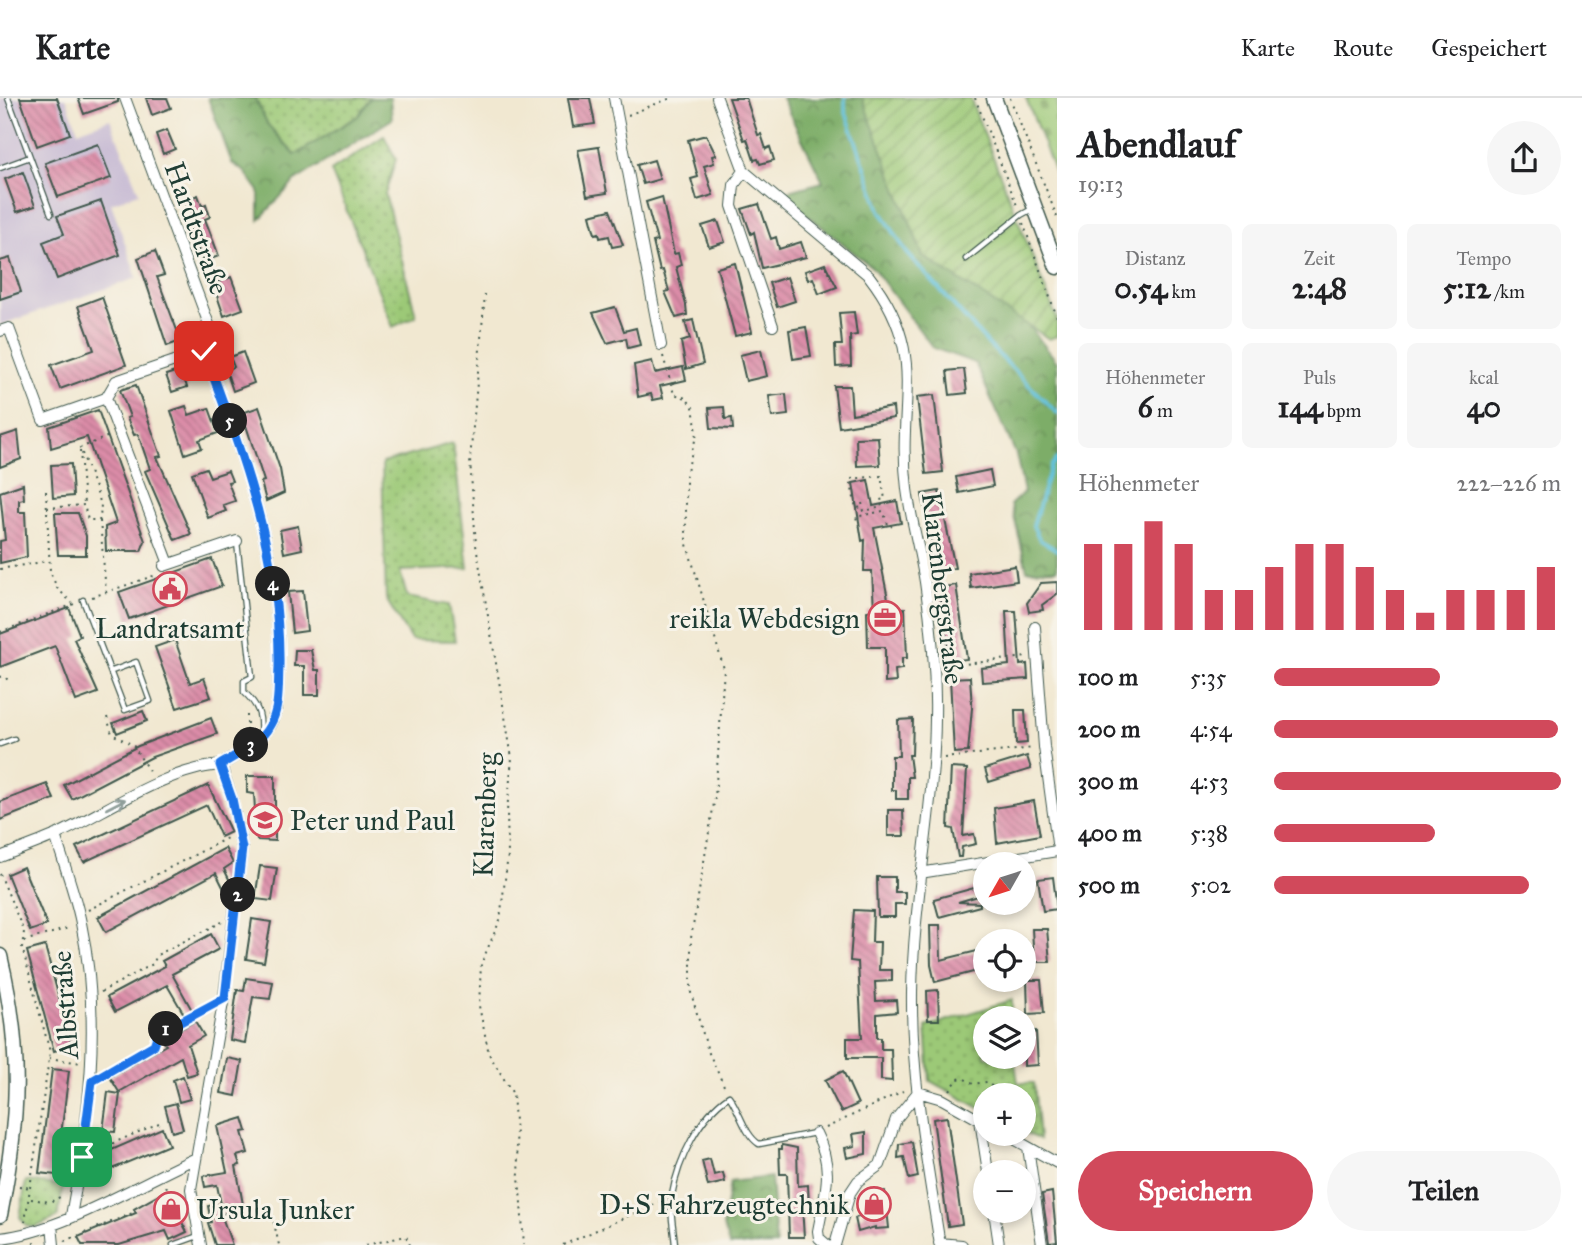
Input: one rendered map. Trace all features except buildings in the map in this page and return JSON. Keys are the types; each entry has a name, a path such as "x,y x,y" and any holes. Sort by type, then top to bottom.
{"street":[{"name":"Hardtstraße","path":"0,858 55,835 157,785 206,766 220,765 260,738 274,719 278,698 279,649 272,570 260,514 204,351 216,346 125,98"},
{"path":"614,98 661,345"},
{"name":"Klarenbergstraße","path":"717,98 744,171 869,276 885,297 896,320 908,369 904,447 907,489 925,582 935,667 934,759 914,930 912,995 918,1093 940,1244"},
{"path":"994,98 1027,212 1057,267"},
{"path":"744,171 734,185 732,206 773,326"},
{"path":"0,331 9,328 43,421 106,398 116,381 204,351"},
{"path":"106,398 166,565 237,541"},
{"path":"1035,627 1044,747 1057,843"},
{"path":"199,1240 191,1189 194,1160 225,998 240,877 240,832 220,765"},
{"name":"Albstraße","path":"55,835 81,920 91,998 92,1081 72,1216"},
{"path":"920,873 1057,851"},
{"path":"0,956 15,1032 18,1071 13,1145 0,1215"},
{"path":"835,1245 850,1193 858,1181 880,1165 897,1119 918,1093 942,1099 973,1116"},
{"path":"816,1133 827,1155 827,1179 818,1231 819,1238 827,1245"},
{"path":"1028,1147 1057,1163"},
{"path":"1028,1147 1042,1245"},
{"path":"0,1238 22,1236 52,1225 194,1160"},
{"path":"996,1223 999,1245"},
{"path":"52,1225 55,1245"},
{"path":"940,1244 961,1245"}],"lane":[{"path":"8,98 51,214"},
{"path":"0,169 30,157"},
{"path":"966,259 1027,212"},
{"path":"237,541 252,677 244,681 244,692 254,701 262,717 260,738"},
{"path":"83,600 125,710 150,701 136,662 111,671"},
{"path":"0,744 13,739"},
{"path":"675,1245 671,1197 685,1154 716,1104 729,1096 739,1111 747,1133 759,1144 816,1133"},
{"path":"173,1245 199,1240"}],"path":[{"path":"617,119 671,98"},
{"path":"975,98 1027,212 1027,241 1057,317"},
{"path":"1010,98 1057,217"},
{"name":"Klarenberg","path":"485,294 470,460 475,545 512,758 507,811 508,855 500,920 481,964 479,1006 489,1054 513,1094 524,1245"},
{"path":"661,345 674,394 686,398 693,407 697,433 686,475 686,541 724,669 715,797 691,938 691,993 708,1051 729,1096"},
{"path":"80,448 108,437"},
{"path":"80,448 84,505 88,520 100,520"},
{"path":"80,448 101,504 106,592"},
{"path":"881,476 885,499 880,500 882,507 864,511 862,505 856,508 850,479 881,476"},
{"path":"46,491 49,561 57,588 72,604"},
{"path":"47,508 84,505"},
{"path":"859,526 856,517 883,510 889,527 892,526"},
{"path":"0,569 49,561"},
{"path":"935,667 1039,656"},
{"path":"0,677 4,676 9,681"},
{"path":"247,715 247,748"},
{"path":"107,717 112,734 133,744 157,785"},
{"path":"934,759 1044,747"},
{"path":"23,941 81,920 240,832"},
{"path":"0,874 24,932 23,941 49,1058 30,1199 22,1236"},
{"path":"91,998 153,964 157,955 235,915"},
{"path":"92,1081 154,1045 158,1034 225,998"},
{"path":"49,1058 92,1065"},
{"path":"942,1099 958,1079 964,1078 973,1084"},
{"path":"816,1133 906,1090 918,1093"},
{"path":"82,1157 159,1123"},
{"path":"165,1184 177,1205"},
{"path":"30,1199 50,1202 76,1189"},
{"path":"564,1245 671,1197"},
{"path":"195,1222 271,1210 279,1245"},
{"path":"55,1245 135,1212"},
{"path":"366,1245 406,1236 410,1245"}],"shaded area":[{"path":"0,98 66,98 78,131 110,119 139,193 111,203 137,278 0,325"}],"green space":[{"path":"208,98 255,98 268,125 295,155 358,116 371,98 390,98 392,119 295,181 259,220 259,191 245,172 232,163"},
{"path":"255,98 371,98 358,116 295,155 268,125"},
{"path":"782,98 862,98 923,256 1029,326 1057,363 1057,569 1027,570 1011,504 1024,492 1016,454 975,363 933,348 873,268 780,193 823,182"},
{"path":"862,98 970,98 1057,319 1057,336 1049,339 923,256"},
{"path":"1026,98 1057,98 1057,178"},
{"path":"384,136 396,159 385,194 416,316 393,327 331,171"},
{"path":"453,443 468,568 400,571 407,597 449,605 455,641 411,640 386,599 382,463"},
{"path":"1012,1000 1012,1006 993,1006"},
{"path":"973,1012 973,1069 1016,1069 1018,1083 973,1083 973,1104 930,1081 926,1027"},
{"path":"1036,1106 1039,1140 1036,1138"},
{"path":"771,1177 776,1245 729,1245 723,1226 730,1182"},
{"path":"26,1181 63,1186 58,1217 36,1227 27,1226 20,1217"}],"waterway":[{"path":"845,98 845,110 880,210 907,253 990,346 1057,413"},
{"path":"1057,459 1051,466 1033,526 1040,540 1057,550"}],"place":[{"name":"Landratsamt","path":"170,589"},
{"name":"reikla Webdesign","path":"885,618"},
{"name":"Peter und Paul","path":"265,820"},
{"name":"D+S Fahrzeugtechnik","path":"874,1204"},
{"name":"Ursula Junker","path":"171,1209"}],"route":[{"path":"82,1157 92,1081 154,1045 158,1034 225,998 242,848 232,799 220,765 247,748 270,727 278,698 279,649 272,570 260,514 238,443 204,351"}]}
